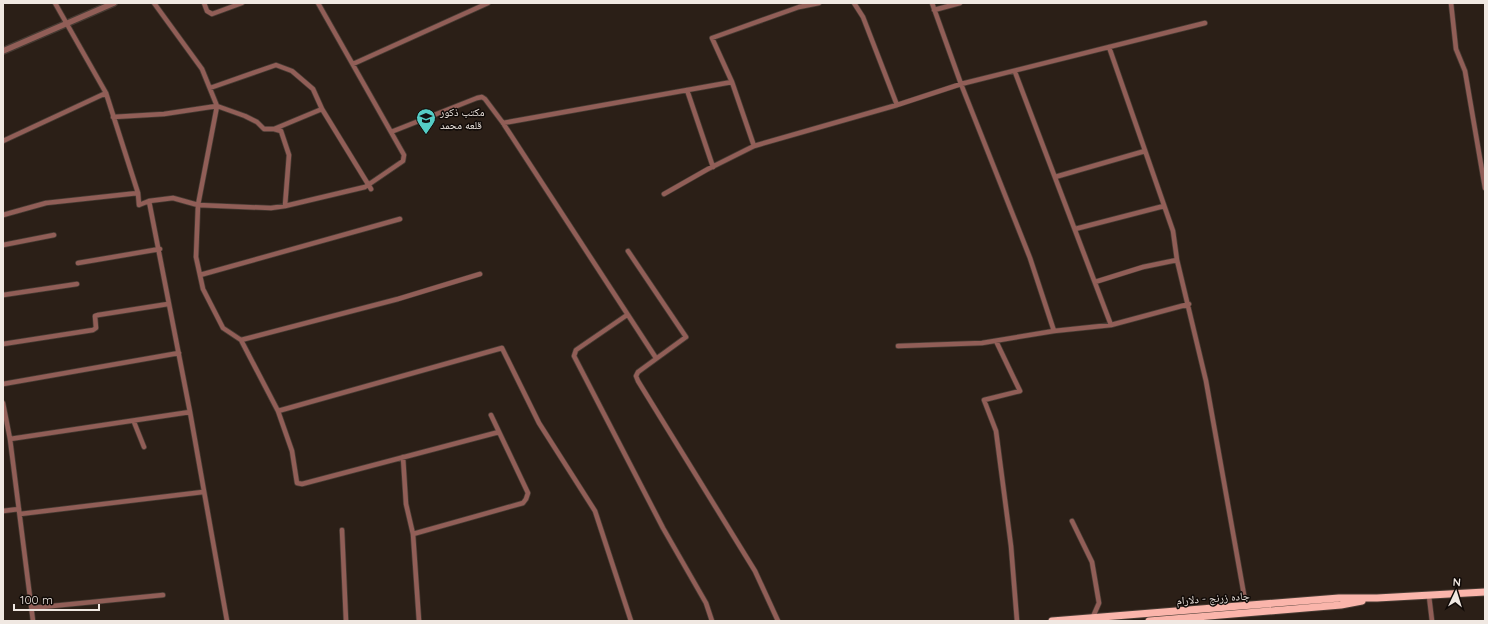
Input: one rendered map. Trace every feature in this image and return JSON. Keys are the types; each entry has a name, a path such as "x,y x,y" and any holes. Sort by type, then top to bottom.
{"highway":[{"name":"جاده زرنج - دلارام","path":"1052,621 1092,619 1339,598 1429,596 1485,592"},
{"name":"جاده زرنج - دلارام","path":"1149,621 1341,605 1376,598"}],"street":[{"path":"55,3 106,93 138,193 138,204 173,198 198,205 271,208 365,187 405,158 318,3"},
{"path":"154,3 202,68 217,106 207,169 198,205 196,257 203,289 223,328 241,340 278,411 292,451 297,483 302,484 499,432"},
{"path":"204,3 207,10 212,14 242,3"},
{"path":"353,64 488,3"},
{"path":"754,146 732,82 712,38 799,7 819,3"},
{"path":"854,3 863,17 897,105"},
{"path":"932,3 961,84 1010,204 1054,331"},
{"path":"934,10 960,3"},
{"path":"1451,3 1456,49 1465,71 1485,188"},
{"path":"3,50 110,4"},
{"path":"664,194 754,146 897,105 961,84 1015,72 1205,23"},
{"path":"1109,47 1173,231 1177,260 1206,381 1246,606"},
{"path":"210,88 276,65 292,71 313,89 322,109 371,189"},
{"path":"1015,72 1056,177 1111,326"},
{"path":"503,123 732,82"},
{"path":"687,90 713,167"},
{"path":"3,141 106,93"},
{"path":"391,132 482,97 485,99 503,123 656,358"},
{"path":"113,116 164,114 217,106 245,116 257,122 264,129 281,131 289,155 285,206"},
{"path":"274,129 322,109"},
{"path":"1056,177 1145,151"},
{"path":"3,215 46,203 138,193"},
{"path":"149,201 160,249 168,304 190,412 227,621"},
{"path":"1075,229 1164,206"},
{"path":"200,275 400,219"},
{"path":"3,245 54,236"},
{"path":"78,263 160,249"},
{"path":"628,251 686,337 638,372 636,376 638,381 756,571 778,621"},
{"path":"1095,282 1143,267 1177,260"},
{"path":"241,340 398,299 480,274"},
{"path":"3,295 77,284"},
{"path":"3,344 93,330 96,328 95,316 168,304"},
{"path":"898,346 996,341 1054,331 1111,326 1188,304"},
{"path":"627,315 576,350 574,356 663,528 706,603 712,621"},
{"path":"996,341 1020,391 984,400 996,431 1011,546 1018,621"},
{"path":"278,411 502,348 539,423 595,511 631,621"},
{"path":"3,384 179,354"},
{"path":"3,403 5,431 10,438 33,621"},
{"path":"10,438 134,422 190,412"},
{"path":"413,534 523,503 526,499 528,493 491,415"},
{"path":"134,422 144,447"},
{"path":"403,457 406,504 413,534 419,621"},
{"path":"20,514 203,492"},
{"path":"3,511 19,509"},
{"path":"1072,521 1092,562 1099,602 1092,619"},
{"path":"342,530 346,621"},
{"path":"32,608 163,595"},
{"path":"1429,596 1432,621"}],"place":[{"name":"مکتب ذکور قلعه محمد","path":"426,135"}]}
